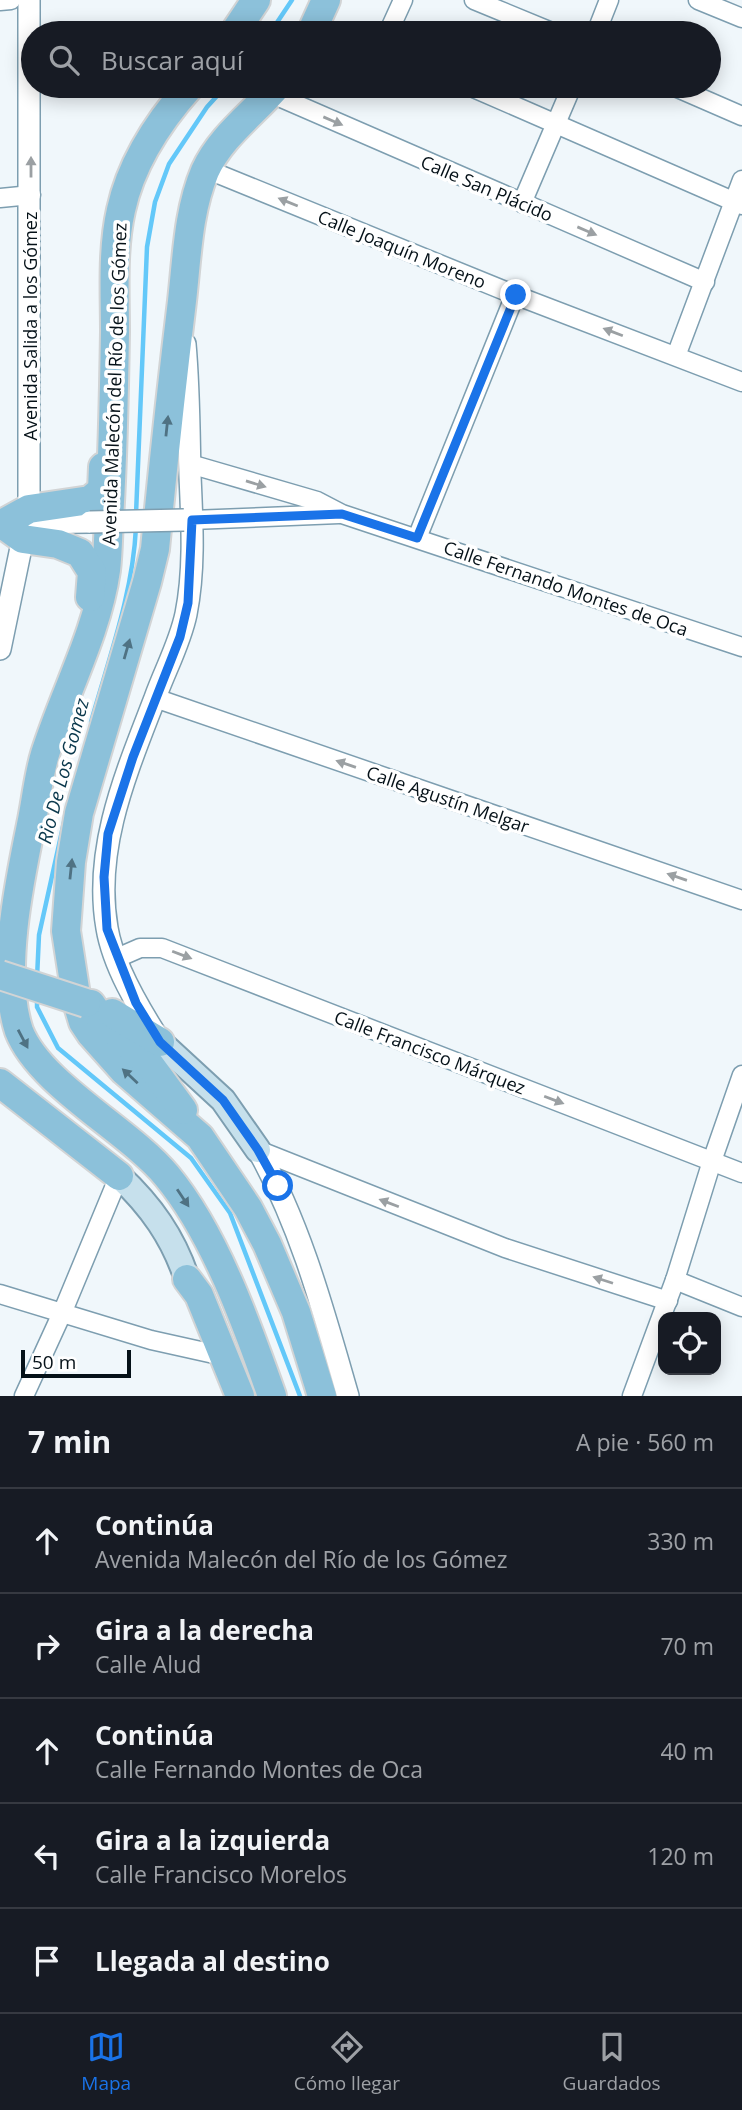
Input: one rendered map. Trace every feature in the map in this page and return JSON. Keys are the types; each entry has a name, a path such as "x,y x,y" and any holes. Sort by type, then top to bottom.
{"main road":[{"path":"242,21 256,0"},
{"path":"316,21 326,0"},
{"name":"Avenida Malecón del Río de los Gómez","path":"180,98 155,130 137,162 128,184 117,232 114,430 106,570 85,644 45,755 12,935 11,1004 19,1031 36,1058 58,1082 164,1173 199,1222 235,1300 272,1396"},
{"path":"200,1137 124,1071 90,1034 76,1002 66,931 71,862 79,813 155,549 172,375 197,193 206,169 220,146 266,98"},
{"path":"16,524 90,500 102,490 104,343 115,308"},
{"path":"16,524 80,554 93,578 91,595 56,698 45,755"},
{"path":"0,975 118,1016 160,1042 223,1100 258,1150"},
{"path":"89,1004 168,1086 248,1209 267,1244 296,1312 322,1396"},
{"path":"0,1083 119,1176 140,1196 165,1229 187,1279 199,1295 240,1396"}],"street":[{"path":"0,1 11,0"},
{"name":"Avenida Salida a los Gómez","path":"29,0 29,21"},
{"path":"393,21 403,0"},
{"path":"474,0 525,21"},
{"path":"601,21 609,0"},
{"path":"698,0 742,18"},
{"name":"Avenida Salida a los Gómez","path":"0,649 16,524 31,195 30,98"},
{"name":"Calle San Plácido","path":"292,98 522,203 705,282"},
{"path":"498,98 738,203"},
{"path":"522,203 566,98"},
{"path":"701,98 742,116"},
{"name":"Calle Joaquín Moreno","path":"206,169 516,295 742,382"},
{"path":"676,356 738,203 742,180"},
{"path":"0,198 31,195"},
{"path":"417,538 516,295"},
{"path":"160,1042 136,1003 117,958 107,929 103,897 108,834 186,614 190,403 182,303"},
{"name":"Calle Fernando Montes de Oca","path":"190,464 317,501 342,514 742,647"},
{"path":"16,524 342,514"},
{"name":"Calle Agustín Melgar","path":"155,698 742,900"},
{"name":"Calle Francisco Márquez","path":"117,958 140,948 162,948 742,1173"},
{"path":"632,1396 668,1301 742,1075"},
{"path":"258,1150 505,1248 668,1301"},
{"path":"258,1150 278,1186 300,1243 348,1396"},
{"path":"24,1396 63,1311 119,1176"},
{"path":"187,1279 230,1396"},
{"path":"675,1280 742,1307"},
{"path":"0,1294 151,1340 214,1354"}],"waterway":[{"name":"Rio De Los Gomez","path":"278,21 292,0"},
{"name":"Rio De Los Gomez","path":"136,514 147,247 155,202 169,164 215,98"},
{"name":"Rio De Los Gomez","path":"91,722 125,601 136,527"},
{"name":"Rio De Los Gomez","path":"37,978 39,935 64,822"},
{"name":"Rio De Los Gomez","path":"37,998 37,1007 58,1048 191,1158 230,1213 300,1396"}],"route":[{"path":"278,1186 258,1150 223,1100 160,1042 136,1003 107,929 103,897 108,834 133,757 180,637 188,603 192,520 342,514 417,538 516,295"}]}
